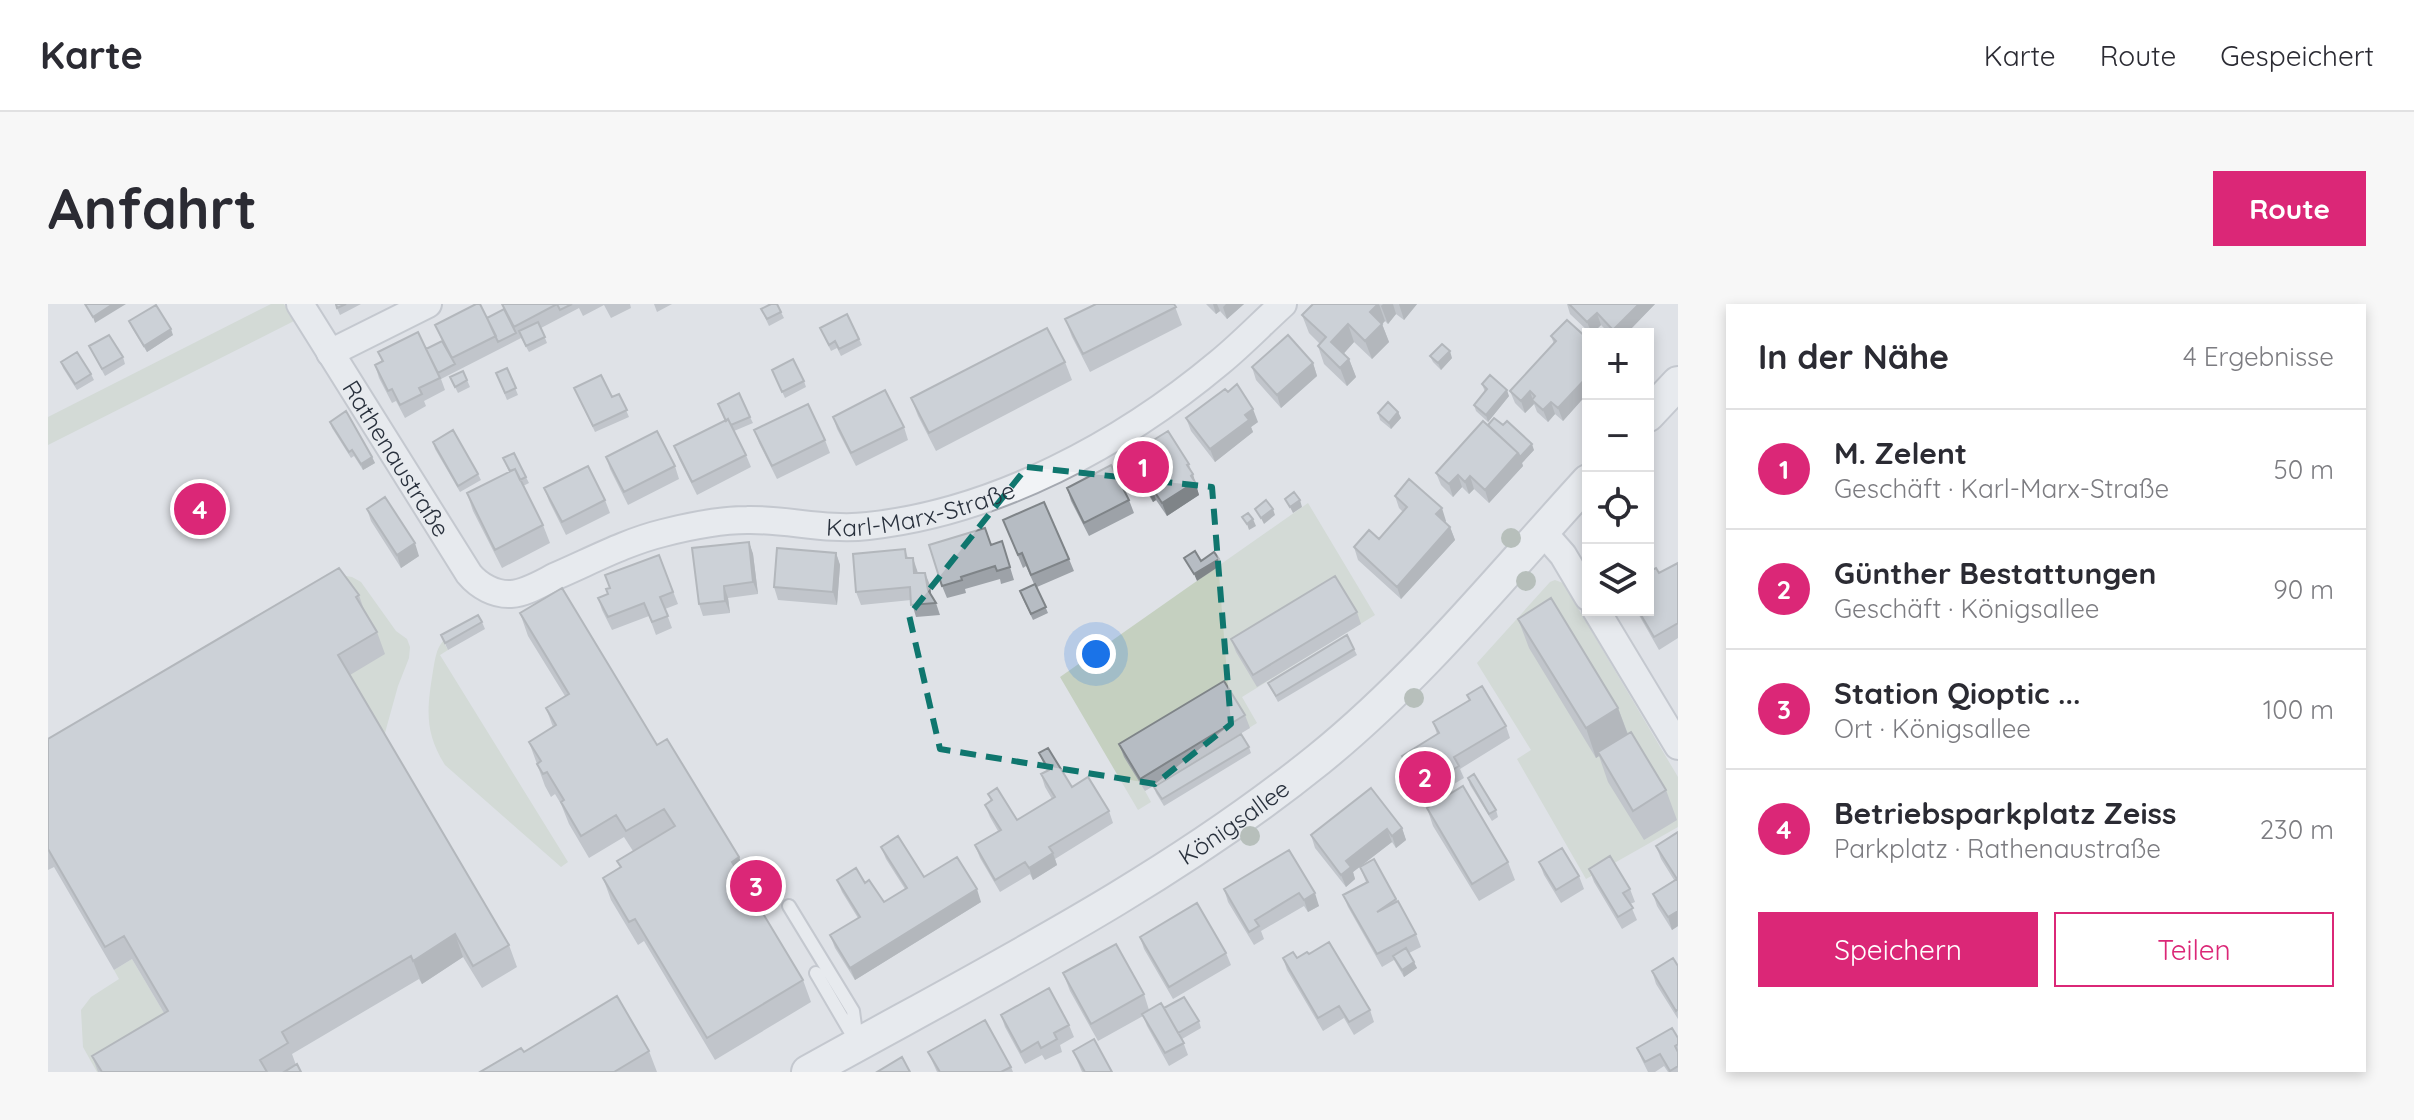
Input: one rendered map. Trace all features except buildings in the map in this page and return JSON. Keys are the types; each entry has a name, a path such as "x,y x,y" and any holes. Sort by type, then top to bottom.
{"street":[{"name":"Rathenaustraße","path":"300,304 469,574 477,583 491,590 510,594"},
{"path":"330,353 428,304"},
{"name":"Karl-Marx-Straße","path":"510,594 528,589 623,546 685,527 747,520 866,526 934,515 990,497 1053,470 1141,420 1223,360 1283,304"},
{"path":"1654,409 1678,383"},
{"name":"Königsallee","path":"808,1072 1175,864 1260,804 1319,759 1385,702 1582,488"},
{"path":"1542,531 1563,555 1582,587"},
{"path":"1600,616 1678,746"}],"lane":[{"path":"789,906 853,1011 858,1044"},
{"path":"816,973 858,1044"}],"highlighted area":[{"path":"1027,467 1212,487 1231,724 1155,784 940,749 909,615"}],"green space":[{"path":"271,304 284,304 294,321 48,445 48,417"},
{"path":"1308,503 1375,615 1242,697 1257,723 1220,746 1224,753 1177,781 1173,774 1145,791 1151,802 1138,810 1060,677"},
{"path":"334,574 361,582 396,631 407,639 410,647 383,740 48,743"},
{"path":"1550,582 1563,583 1678,777 1678,827 1586,879 1517,759 1531,750 1477,663"},
{"path":"443,641 448,650 440,655 568,862 561,867 445,765 438,753 430,730 429,708 435,659"},
{"path":"132,959 176,1033 111,1072 97,1072 83,1047 81,1010 91,997 119,979 114,970"}],"place":[{"name":"M. Zelent","path":"1143,467"},
{"name":"Betriebsparkplatz Zeiss","path":"200,509"},
{"name":"Günther Bestattungen","path":"1425,777"},
{"name":"Station Qioptic ...","path":"756,886"}]}
